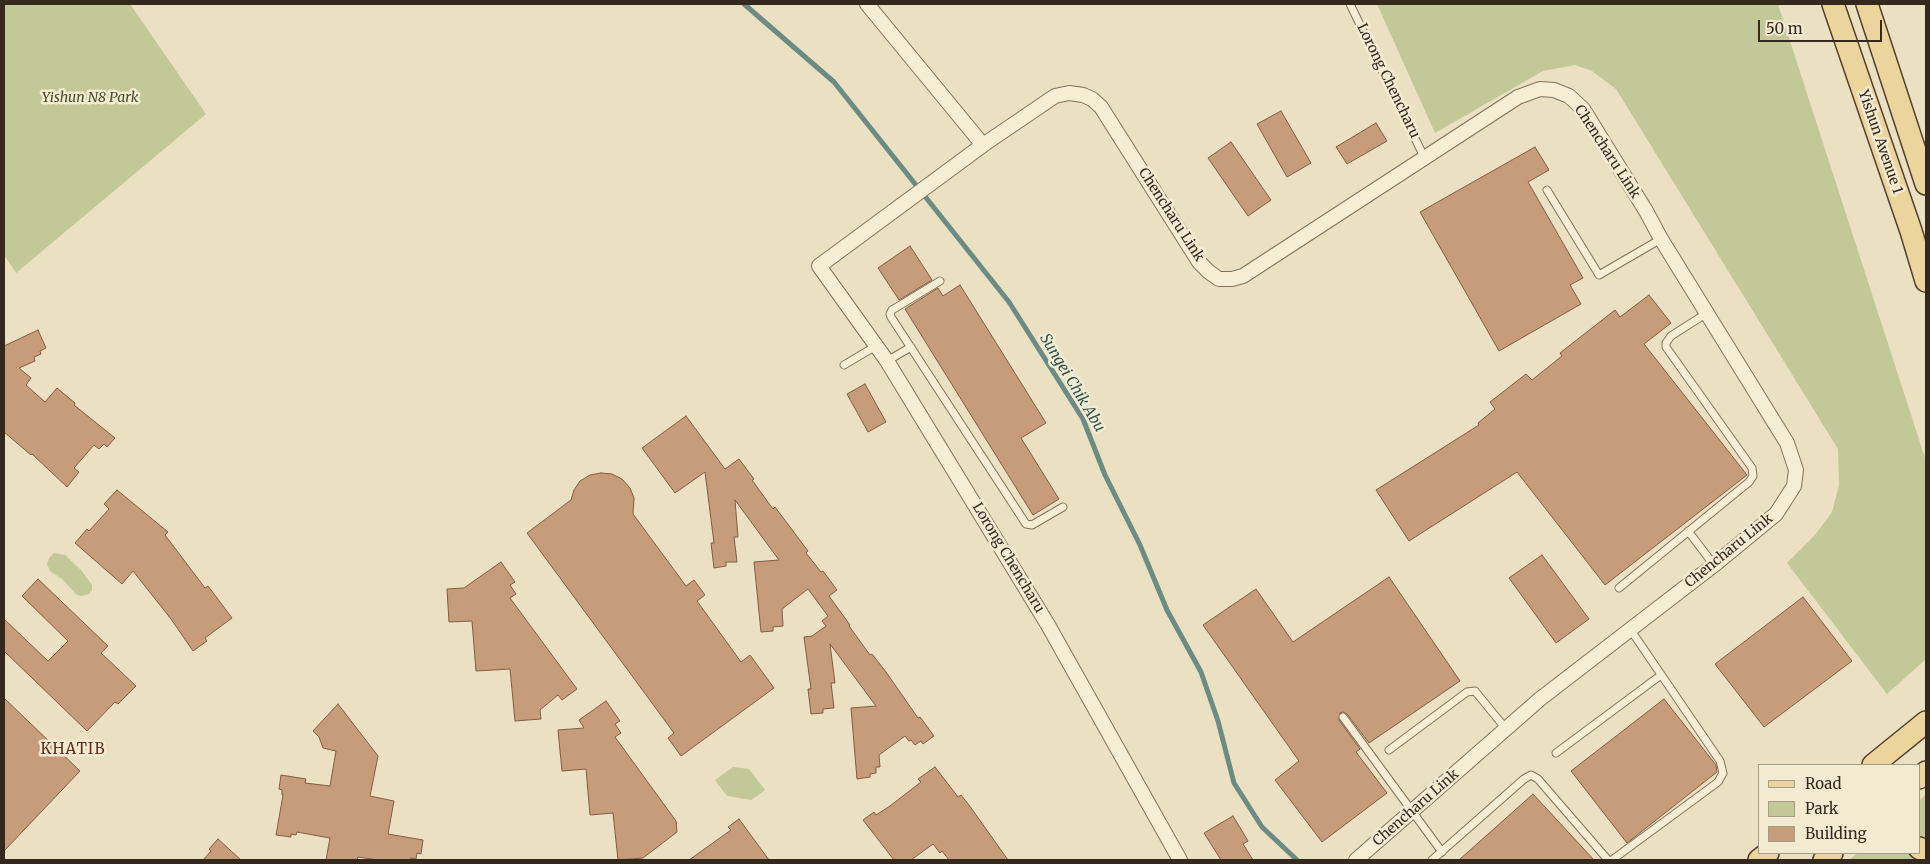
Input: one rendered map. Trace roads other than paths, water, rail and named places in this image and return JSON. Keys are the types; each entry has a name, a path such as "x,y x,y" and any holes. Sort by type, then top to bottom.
{"main road":[{"name":"Yishun Avenue 1","path":"1833,4 1911,231 1926,281"},
{"path":"1867,4 1926,184"},
{"path":"1874,764 1926,722"}],"street":[{"path":"868,4 983,145"},
{"name":"Chencharu Link","path":"819,266 983,145 1055,96 1069,93 1083,95 1092,99 1101,107 1199,262 1209,272 1220,278 1232,279 1243,276 1518,97 1540,89 1554,90 1569,96 1583,109 1787,443 1796,470 1794,486 1776,514 1714,565 1540,699 1356,860"},
{"name":"Lorong Chencharu","path":"819,266 887,361 1048,625 1180,860"}],"lane":[{"name":"Lorong Chencharu","path":"1350,4 1425,159"},
{"path":"1548,190 1599,275 1661,239"},
{"path":"940,281 892,310 890,314 1026,524 1032,525 1063,507"},
{"path":"1619,588 1749,482 1753,476 1752,468 1666,347 1666,343 1671,336 1708,313"},
{"path":"844,365 876,346"},
{"path":"887,361 911,347"},
{"path":"1688,531 1714,565"},
{"path":"1612,860 1718,782 1723,773 1720,761 1630,629"},
{"path":"1556,754 1661,675"},
{"path":"1389,750 1467,692 1475,691 1506,729"},
{"path":"1343,717 1442,852"},
{"path":"1432,860 1524,779 1531,775 1538,779 1608,860"}],"waterway":[{"name":"Sungei Chik Abu","path":"744,4 834,82 1009,302 1083,419 1105,475 1140,545 1167,610 1201,672 1218,721 1234,783 1262,827 1297,860"}],"district":[{"name":"KHATIB","path":"73,750"}],"park label":[{"name":"Yishun N8 Park","path":"90,98"}]}
